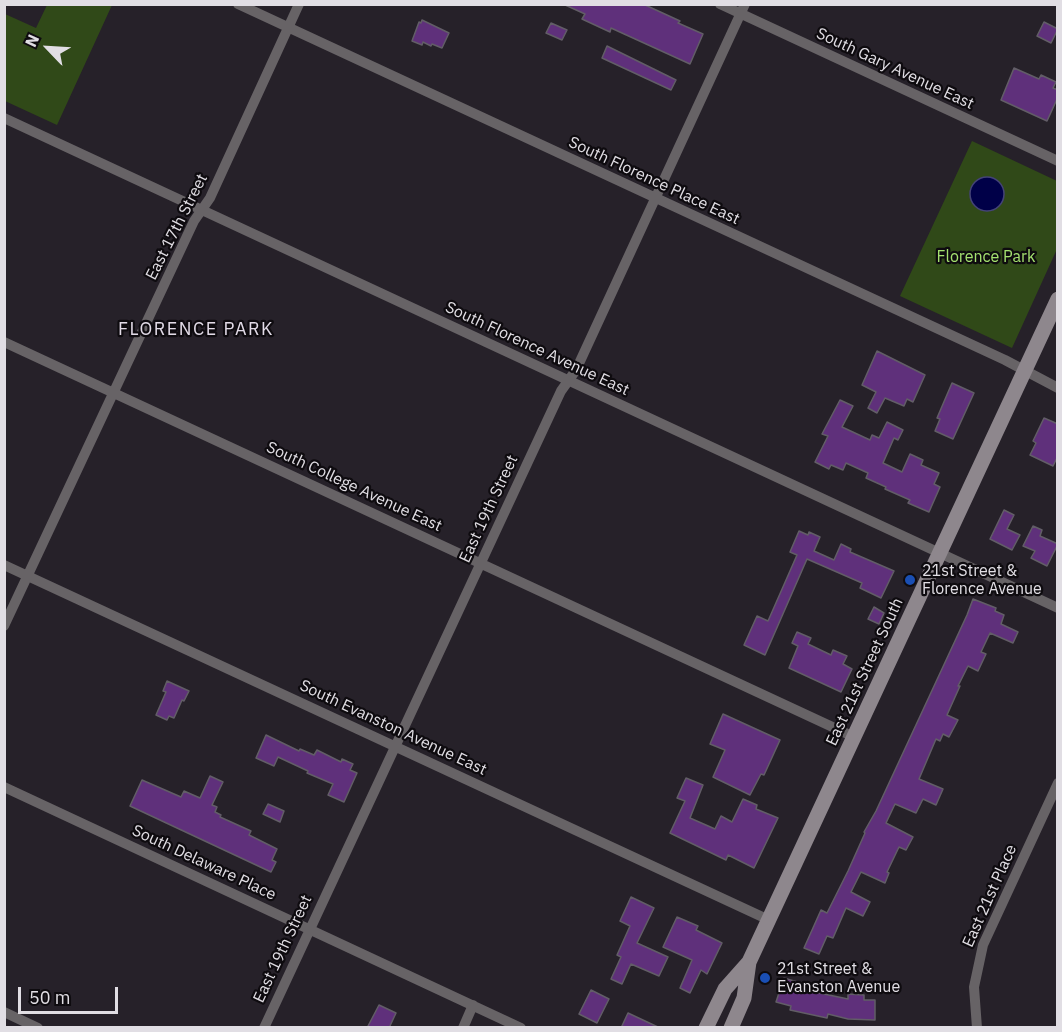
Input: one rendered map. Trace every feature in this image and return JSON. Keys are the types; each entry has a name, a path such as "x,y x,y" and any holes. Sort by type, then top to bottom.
{"main road":[{"name":"East 21st Street South","path":"706,1028 725,989 749,962 1058,299"},
{"name":"East 21st Street South","path":"731,1028 744,998 749,962"}],"street":[{"name":"South Florence Place East","path":"238,4 1005,360 1058,388"},
{"name":"East 17th Street","path":"4,626 194,221 210,198 298,4"},
{"name":"South Gary Avenue East","path":"720,4 743,9 1058,162"},
{"name":"East 19th Street","path":"264,1028 480,562 561,391 576,369 743,9"},
{"name":"South Florence Avenue East","path":"4,118 1058,608"},
{"name":"South College Avenue East","path":"4,342 854,737"},
{"name":"South Evanston Avenue East","path":"4,565 769,920"},
{"name":"East 21st Place","path":"977,1028 974,987 983,945 1058,783"},
{"name":"South Delaware Place","path":"4,787 521,1028"},
{"path":"463,1028 473,1005"},
{"path":"4,1012 38,1028"}],"green space":[{"path":"47,5 112,5 57,125 5,101 5,14 36,28"},
{"name":"Florence Park","path":"972,141 1057,181 1057,249 1012,348 900,296"}],"shaded area":[{"path":"987,177 999,182 1004,194 999,206 987,211 975,206 970,194 975,182"}],"building":[{"path":"563,4 643,4 703,34 690,64 611,28 610,32 582,19 585,14"},
{"path":"422,20 449,33 442,48 412,41 419,22 421,23"},
{"path":"1044,22 1058,29 1051,43 1037,36"},
{"path":"551,23 567,30 562,40 546,33"},
{"path":"607,46 676,80 671,90 602,58"},
{"path":"1014,68 1039,79 1041,75 1056,82 1053,88 1058,90 1058,97 1047,121 1001,100"},
{"path":"877,351 925,375 913,402 907,399 904,406 885,398 877,413 868,408 876,392 862,385"},
{"path":"952,383 974,393 953,439 935,431 940,419 937,418"},
{"path":"840,400 853,406 842,427 870,440 872,435 879,438 887,422 903,430 898,440 894,438 883,463 902,472 910,454 923,460 921,465 939,473 934,484 940,487 929,512 908,503 910,500 885,489 886,487 866,478 868,473 846,463 843,470 831,465 829,469 815,462 828,436 822,434"},
{"path":"1044,418 1058,424 1058,456 1053,466 1030,455 1036,443 1033,441"},
{"path":"1004,510 1014,515 1007,529 1020,535 1012,550 990,539"},
{"path":"1033,526 1042,530 1040,536 1058,544 1047,566 1031,558 1035,551 1023,546"},
{"path":"799,531 820,537 814,551 834,560 841,544 851,549 850,552 894,571 881,598 860,588 862,583 807,559 765,655 744,645 757,616 768,621 797,555 790,552"},
{"path":"973,599 996,608 995,611 1004,615 1001,624 1018,632 1013,643 990,633 981,652 986,654 978,671 968,666 958,686 960,686 947,715 958,720 949,737 943,734 940,741 936,739 919,779 943,789 936,805 923,799 916,813 895,804 886,823 913,837 906,850 899,847 887,872 889,873 885,883 861,872 851,892 870,902 863,916 846,908 833,938 827,936 819,954 804,948 821,910 827,913 848,871"},
{"path":"874,607 884,613 879,624 868,619"},
{"path":"797,632 811,638 808,644 831,655 833,650 847,656 843,664 852,669 841,692 789,668 798,646 792,643"},
{"path":"167,681 189,691 174,718 169,716 167,720 156,715 166,692 163,691"},
{"path":"723,714 780,740 764,775 761,774 750,795 713,777 725,750 710,744"},
{"path":"266,735 299,751 300,749 314,755 317,750 341,762 342,759 353,764 350,770 357,773 344,802 328,795 333,784 307,773 308,771 278,757 274,766 256,758"},
{"path":"210,776 223,782 212,805 217,807 215,812 221,815 220,817 251,831 249,835 277,849 272,860 276,862 271,872 130,806 142,780 181,797 184,791 200,798"},
{"path":"686,778 703,785 690,818 715,829 721,816 732,822 743,799 757,805 756,809 778,818 754,868 728,855 726,860 670,833 685,801 677,798"},
{"path":"268,804 284,811 280,822 263,814"},
{"path":"631,897 654,908 637,943 668,957 659,976 631,964 622,984 611,979 621,957 617,955 630,926 620,921"},
{"path":"677,917 698,926 696,930 722,943 707,974 701,970 690,993 680,988 692,960 663,947"},
{"path":"784,978 807,985 805,990 848,999 848,994 864,995 864,1000 875,1000 875,1020 848,1019 828,1014 827,1018 790,1010 791,1006 776,1002"},
{"path":"591,990 609,999 597,1023 579,1014"},
{"path":"379,1005 396,1013 389,1028 367,1028"},
{"path":"628,1013 660,1028 621,1028"}],"place":[{"name":"21st Street & Florence Avenue","path":"910,580"},
{"name":"21st Street & Evanston Avenue","path":"765,978"}],"district":[{"name":"FLORENCE PARK","path":"196,330"}]}
